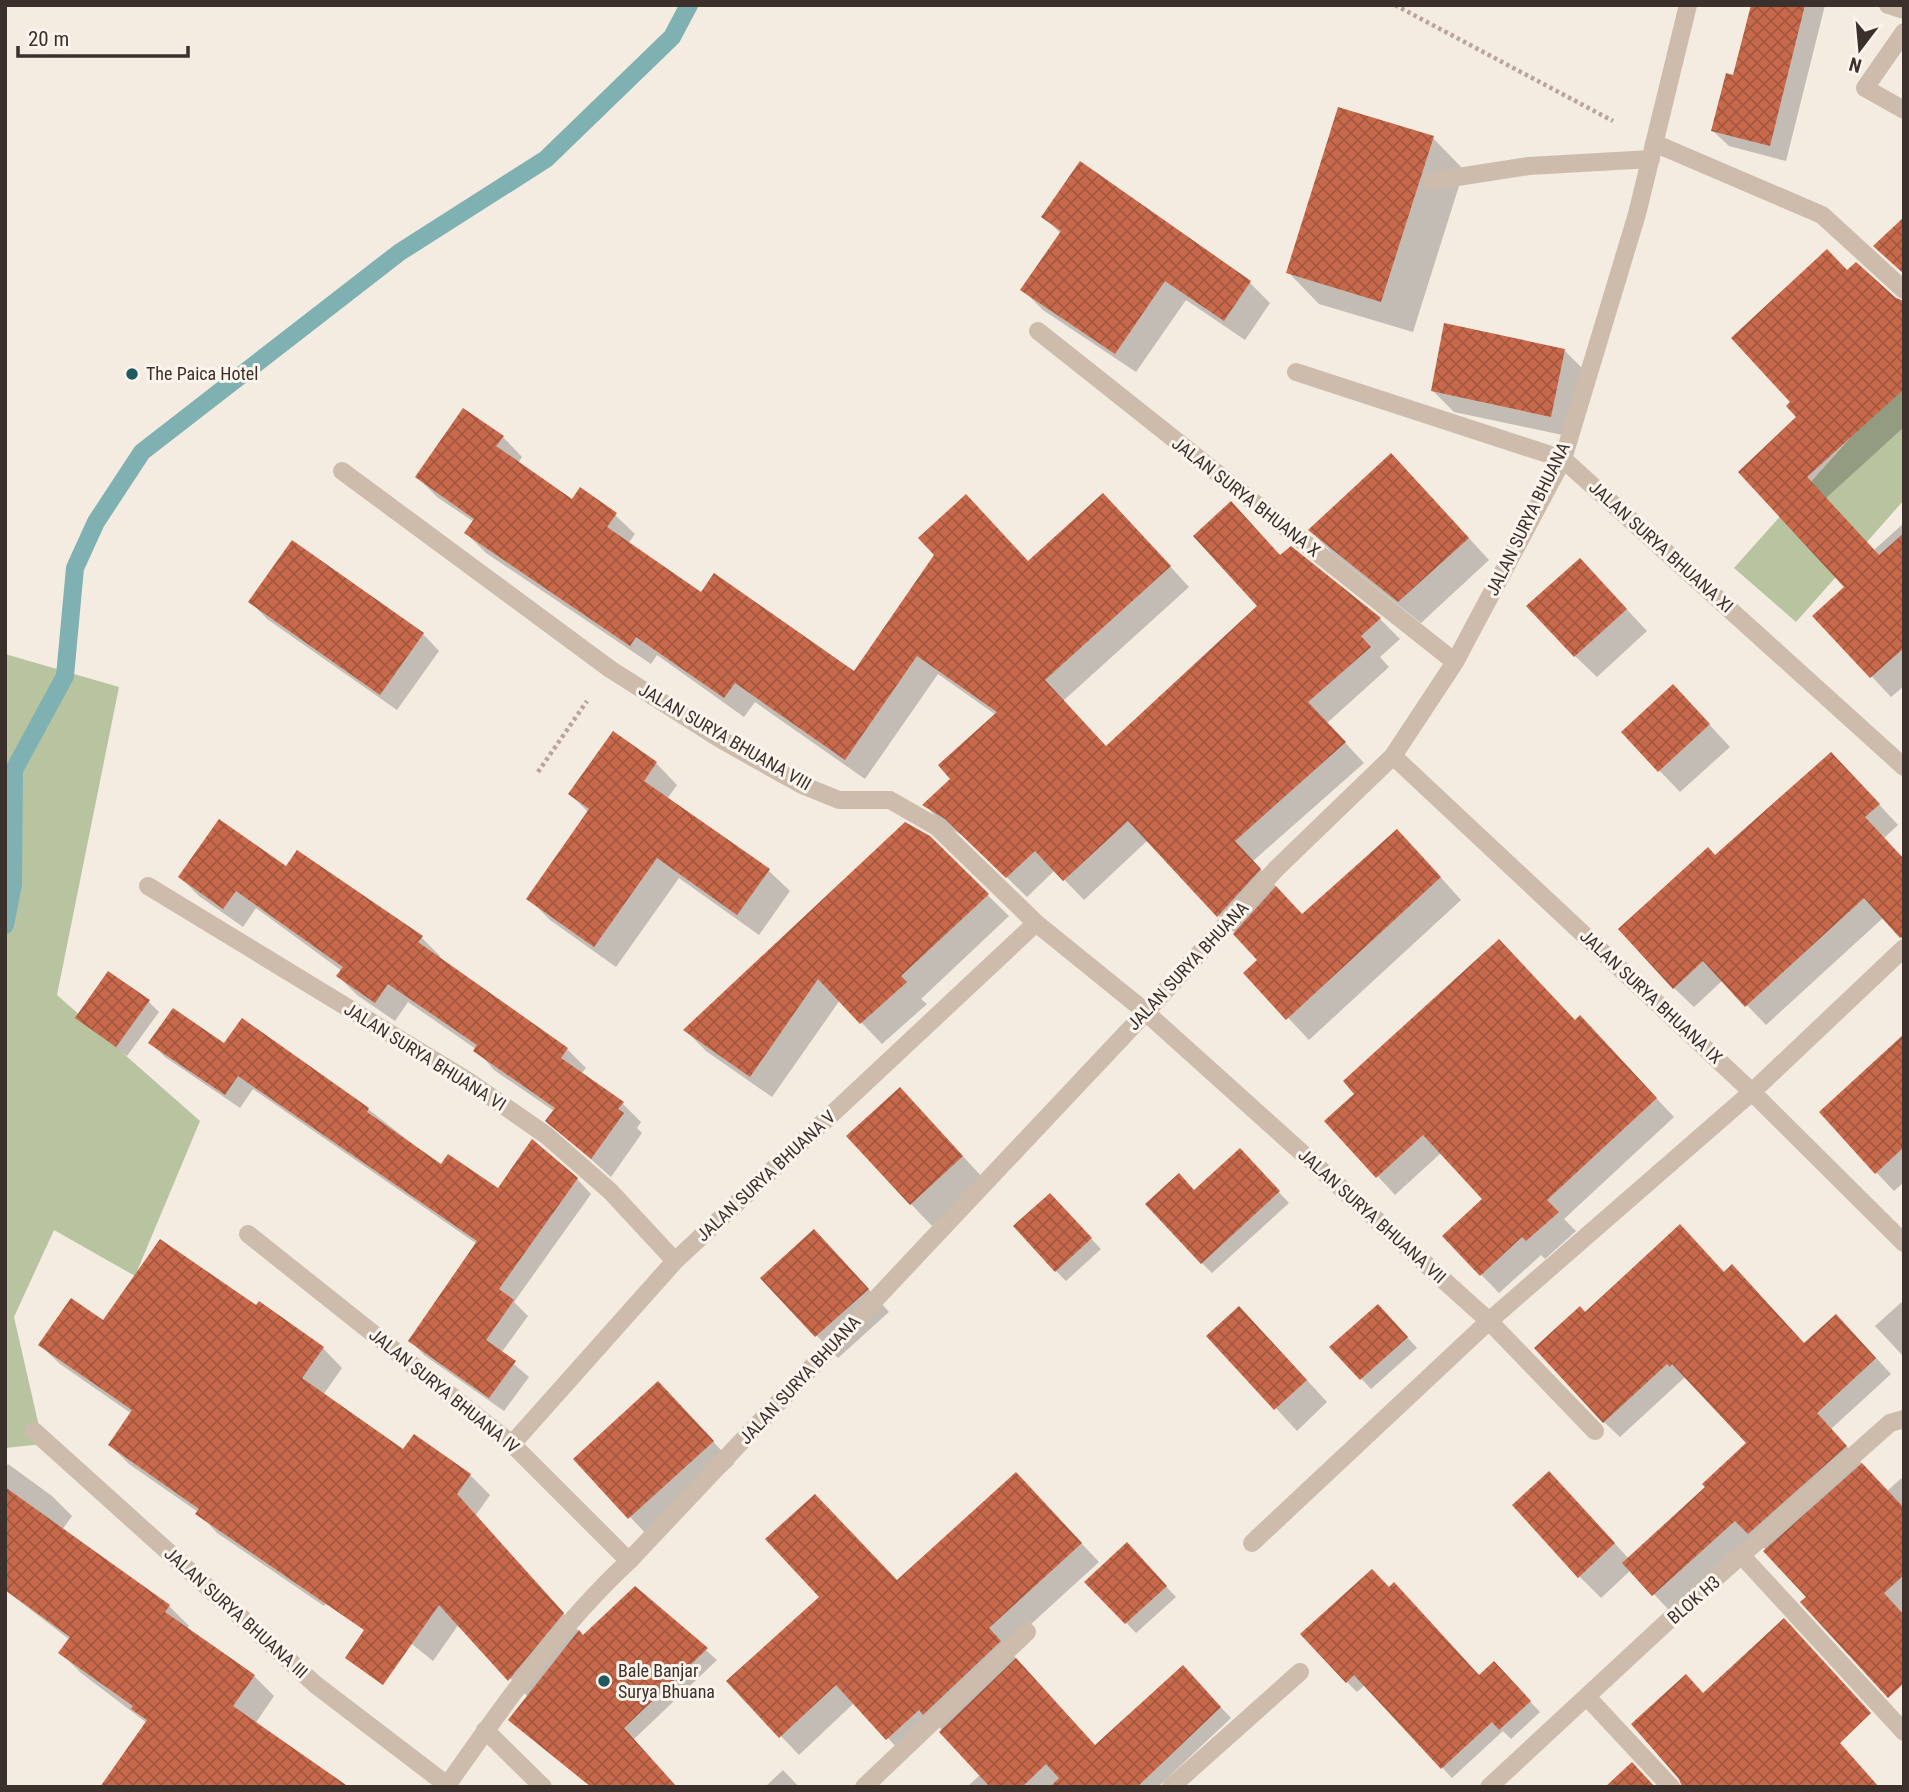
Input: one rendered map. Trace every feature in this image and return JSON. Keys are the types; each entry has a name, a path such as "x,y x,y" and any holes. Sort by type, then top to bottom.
{"street":[{"name":"JALAN SURYA BHUANA","path":"447,1786 485,1730 598,1590 629,1561 1276,869 1393,756 1455,662 1563,458 1653,151 1688,5"},
{"path":"1888,5 1904,10"},
{"path":"1904,32 1865,88 1904,110"},
{"path":"1432,181 1653,151 1822,215 1904,290"},
{"name":"JALAN SURYA BHUANA X","path":"1038,331 1455,662"},
{"name":"JALAN SURYA BHUANA XI","path":"1296,372 1563,458 1904,767"},
{"name":"JALAN SURYA BHUANA VIII","path":"342,471 610,669 720,739 802,785 839,800 890,800 937,827 1036,922 1143,1010"},
{"name":"JALAN SURYA BHUANA IX","path":"1393,756 1752,1092 1904,1243"},
{"name":"JALAN SURYA BHUANA VI","path":"148,886 468,1081 546,1135 610,1191 675,1261"},
{"name":"JALAN SURYA BHUANA V","path":"512,1444 675,1261 1036,922"},
{"path":"1252,1543 1489,1321 1752,1092 1904,948"},
{"name":"JALAN SURYA BHUANA VII","path":"1143,1010 1489,1321 1595,1431"},
{"name":"JALAN SURYA BHUANA IV","path":"248,1234 512,1444 629,1561"},
{"name":"BLOK H3","path":"1489,1787 1682,1608 1743,1557 1891,1423 1904,1419"},
{"name":"JALAN SURYA BHUANA III","path":"34,1431 316,1685 447,1786"},
{"path":"1743,1557 1904,1732"},
{"path":"864,1787 1027,1632"},
{"path":"1171,1787 1300,1672"},
{"path":"1588,1698 1671,1787"},
{"path":"485,1730 544,1787"}],"path":[{"path":"1395,5 1653,151"},
{"path":"538,772 610,669"}],"green space":[{"path":"1904,378 1904,500 1796,622 1734,568"},
{"path":"5,654 119,687 57,995 200,1121 135,1276 54,1230 14,1317 43,1444 5,1448"}],"building":[{"path":"1751,5 1805,5 1770,146 1711,131 1726,73 1733,75"},
{"path":"1338,107 1434,136 1381,302 1286,273"},
{"path":"1080,161 1251,281 1224,321 1165,281 1115,354 1020,290 1061,231 1041,217"},
{"path":"1904,217 1904,274 1873,246"},
{"path":"1827,249 1847,270 1856,262 1896,298 1904,301 1904,389 1807,477 1879,555 1904,533 1904,648 1870,678 1812,616 1844,587 1738,472 1796,417 1786,406 1790,402 1731,338"},
{"path":"1444,323 1565,349 1551,417 1431,391"},
{"path":"463,408 504,436 496,446 572,499 580,487 617,513 607,527 701,592 714,573 854,671 934,555 918,538 966,494 1028,561 1103,493 1171,566 1045,680 1106,746 1257,606 1193,536 1231,501 1280,555 1291,546 1381,618 1361,636 1371,647 1308,702 1346,742 1235,841 1261,869 1217,917 1128,821 1063,881 1035,851 1006,878 945,819 922,805 950,779 938,765 997,712 917,656 845,760 735,683 724,698 636,637 630,646 464,533 474,519 415,477"},
{"path":"1391,453 1469,538 1398,602 1308,530"},
{"path":"292,540 424,633 380,695 248,602"},
{"path":"1580,558 1627,609 1574,657 1526,606"},
{"path":"1673,684 1710,724 1658,772 1621,732"},
{"path":"613,731 657,762 644,781 770,869 737,915 657,858 594,947 526,899 589,809 568,794"},
{"path":"1831,752 1880,804 1865,817 1904,859 1904,937 1900,938 1864,898 1745,1007 1703,961 1673,989 1618,929 1708,847 1715,855"},
{"path":"219,819 286,866 297,850 423,936 418,942 568,1048 561,1058 624,1102 618,1109 624,1113 591,1159 545,1121 555,1108 473,1051 477,1045 388,984 375,1003 336,976 343,967 236,891 223,909 178,877"},
{"path":"905,822 930,836 989,894 901,976 907,982 860,1024 818,979 750,1077 683,1030"},
{"path":"1397,829 1441,877 1286,1020 1243,973 1257,960 1233,934 1276,886 1302,914"},
{"path":"1499,939 1575,1020 1580,1015 1657,1098 1547,1200 1559,1212 1526,1241 1522,1237 1480,1276 1442,1236 1482,1199 1423,1135 1376,1178 1324,1121 1354,1094 1343,1081"},
{"path":"108,971 150,1000 116,1047 75,1018"},
{"path":"173,1008 224,1043 242,1018 369,1108 367,1112 441,1164 448,1154 498,1188 532,1139 578,1178 499,1289 514,1300 486,1340 516,1361 489,1398 408,1341 477,1241 238,1076 225,1095 148,1043"},
{"path":"1904,1034 1904,1147 1875,1174 1819,1112"},
{"path":"900,1087 963,1156 910,1205 846,1136"},
{"path":"1240,1148 1280,1191 1201,1264 1145,1204 1179,1173 1194,1190"},
{"path":"1050,1193 1092,1238 1055,1272 1013,1226"},
{"path":"1680,1224 1724,1272 1732,1264 1804,1343 1836,1314 1876,1358 1817,1413 1847,1446 1748,1534 1735,1521 1652,1596 1622,1563 1705,1487 1702,1484 1746,1443 1672,1364 1670,1367 1667,1364 1603,1423 1534,1348 1580,1306 1585,1312"},
{"path":"814,1229 869,1289 815,1337 760,1278"},
{"path":"160,1239 256,1305 259,1301 324,1347 302,1378 403,1449 414,1434 471,1474 457,1494 564,1613 508,1681 439,1605 383,1685 345,1658 364,1630 195,1514 199,1509 108,1445 132,1410 38,1345 71,1298 103,1320"},
{"path":"1378,1304 1408,1337 1360,1380 1329,1347"},
{"path":"1239,1306 1307,1380 1274,1410 1206,1336"},
{"path":"658,1381 714,1441 628,1519 573,1459"},
{"path":"1862,1463 1904,1508 1904,1575 1884,1593 1904,1615 1904,1683 1888,1698 1800,1602 1806,1597 1763,1551"},
{"path":"1549,1471 1615,1543 1578,1578 1512,1505"},
{"path":"1016,1472 1082,1543 989,1628 1001,1641 923,1715 919,1710 886,1740 836,1685 779,1738 726,1681 819,1597 765,1539 815,1494 897,1580"},
{"path":"5,1487 170,1605 165,1612 255,1675 233,1706 349,1787 100,1787 147,1720 131,1709 133,1706 58,1653 70,1637 5,1590"},
{"path":"1127,1542 1167,1586 1125,1624 1084,1582"},
{"path":"1372,1569 1389,1587 1394,1582 1479,1675 1494,1661 1531,1701 1499,1730 1492,1722 1441,1769 1354,1675 1346,1683 1300,1634"},
{"name":"Bale Banjar Surya Bhuana","path":"635,1586 708,1648 624,1728 677,1787 591,1787 508,1720 579,1630 583,1635"},
{"path":"1784,1618 1871,1713 1840,1743 1879,1787 1682,1787 1679,1779 1631,1724 1686,1674 1703,1693"},
{"path":"1016,1658 1095,1745 1183,1665 1221,1707 1137,1787 1050,1787 1059,1778 1046,1764 1022,1787 990,1787 939,1732"},
{"path":"1632,1762 1655,1787 1605,1787"}],"waterway":[{"path":"5,925 13,884 14,770 65,676 75,568 96,522 142,452 400,252 546,159 672,37 689,5"}],"place":[{"name":"The Paica Hotel","path":"132,374"},
{"name":"Bale Banjar Surya Bhuana","path":"604,1681"}]}
